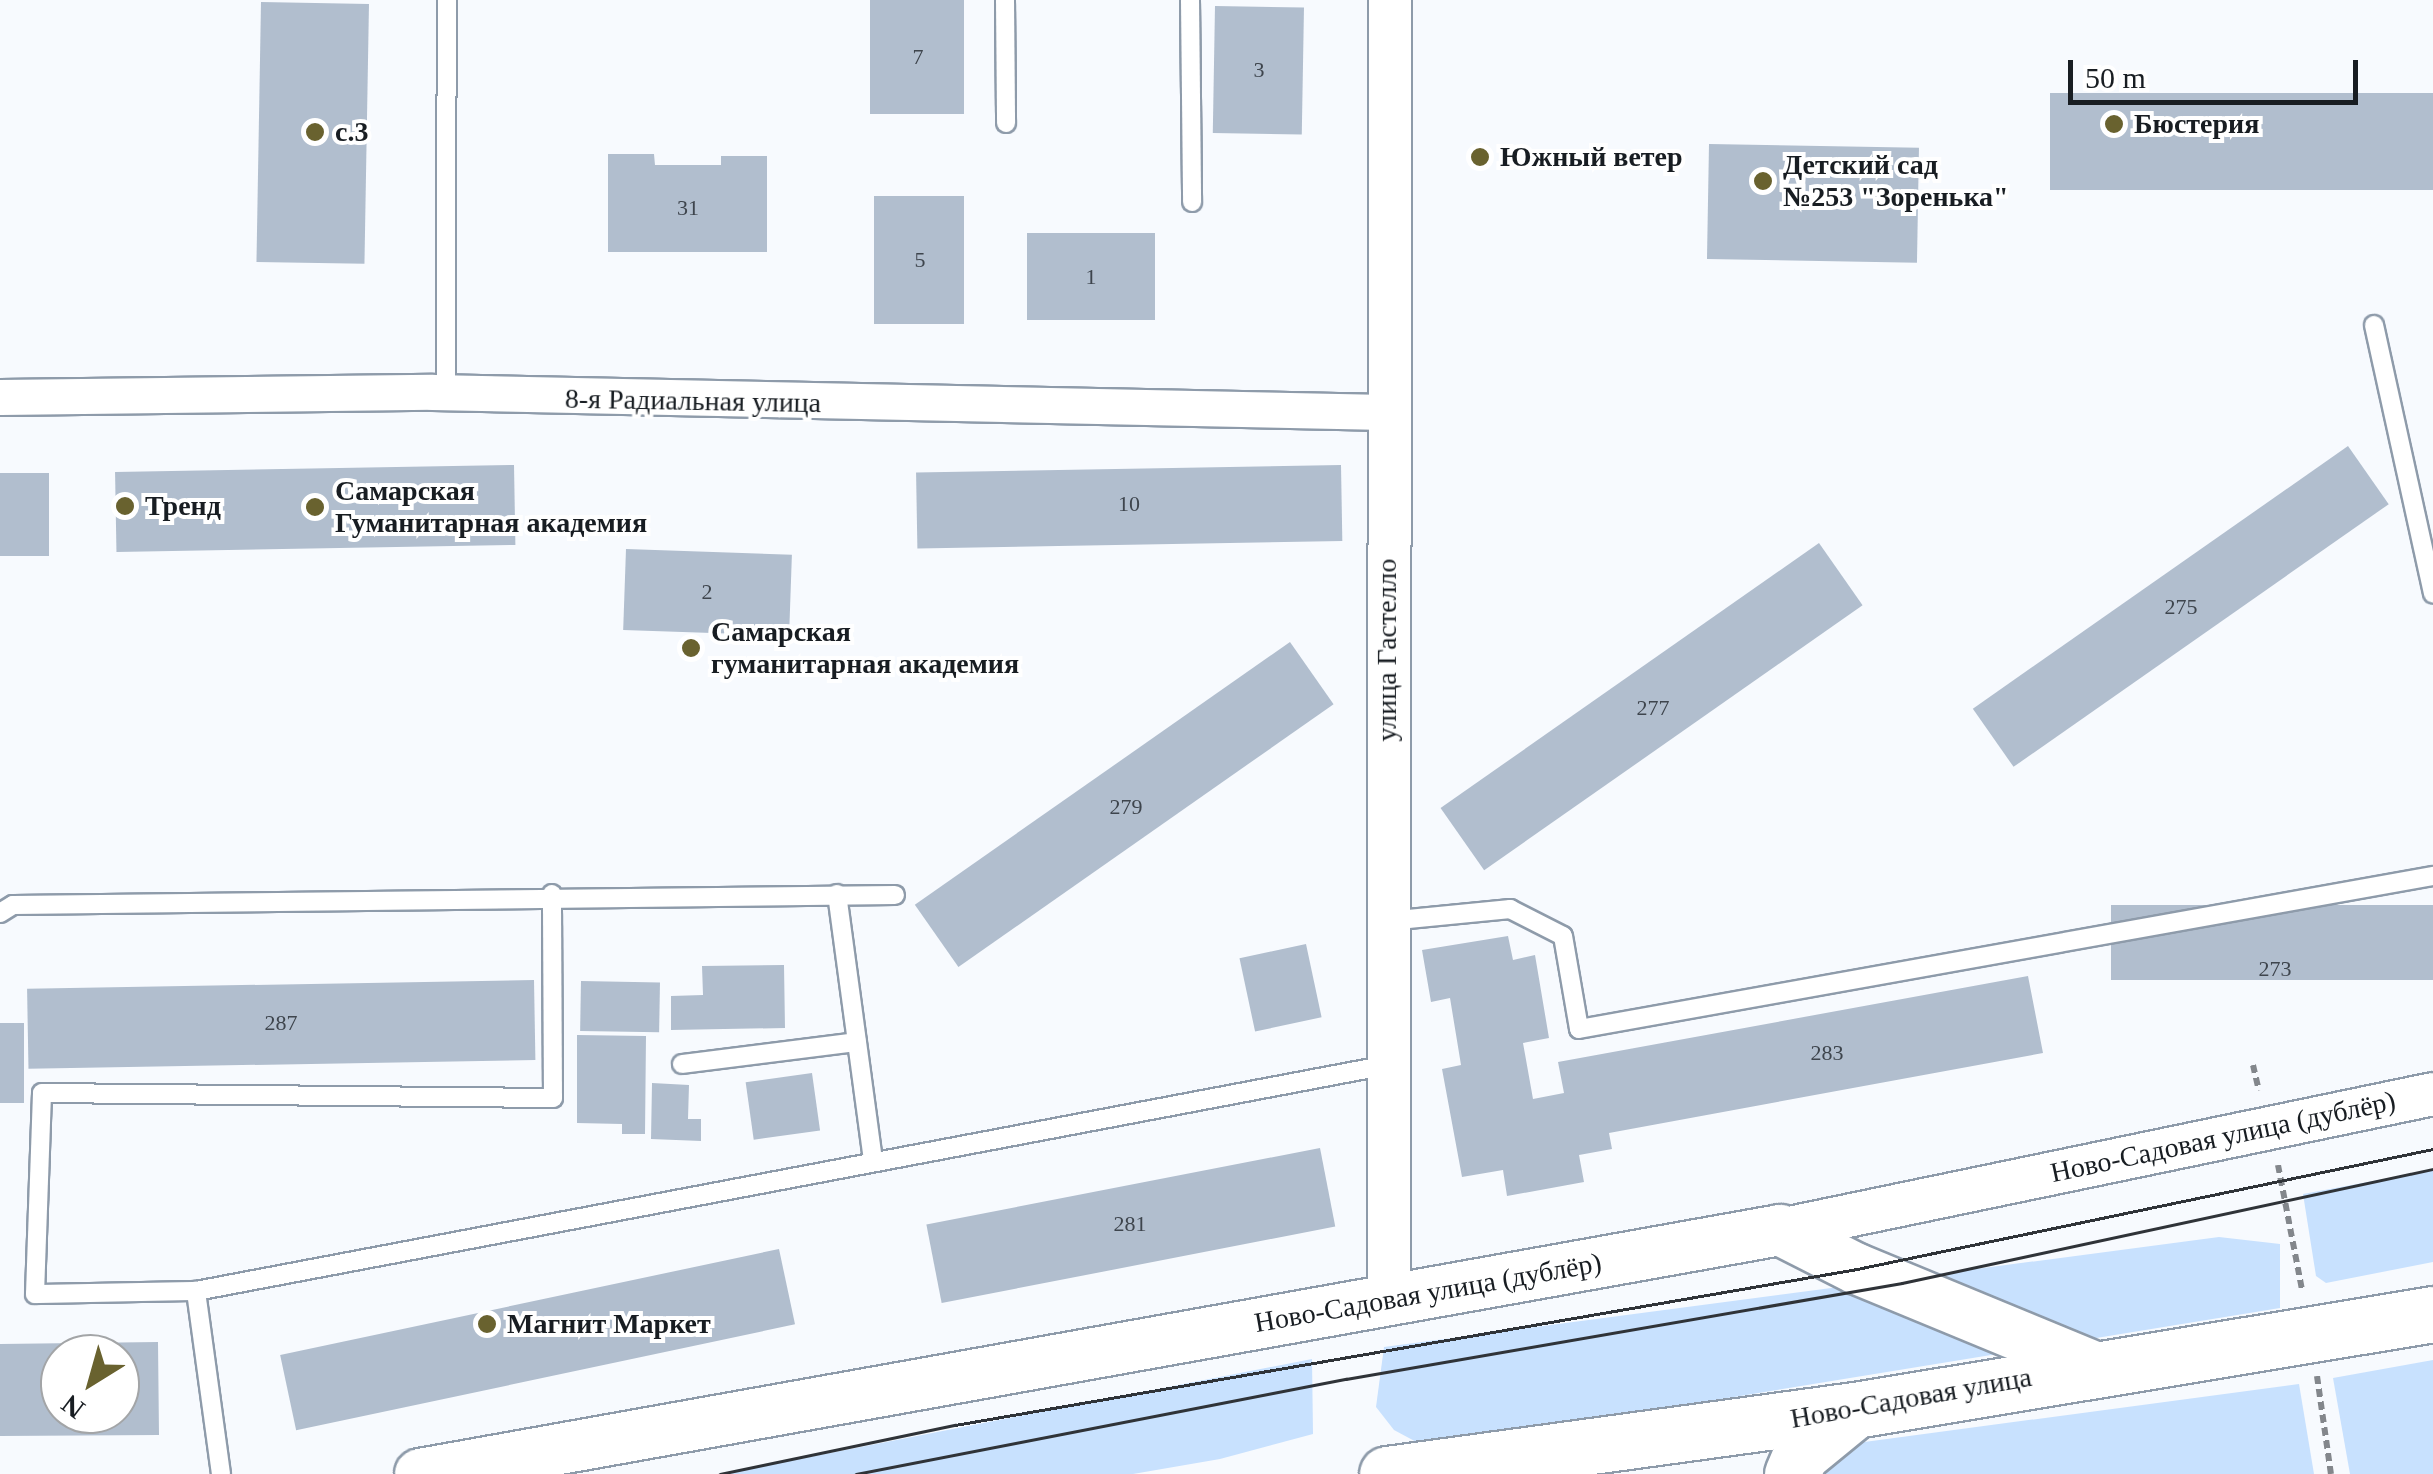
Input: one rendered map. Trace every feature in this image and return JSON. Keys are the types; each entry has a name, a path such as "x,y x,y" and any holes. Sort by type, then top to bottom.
{"main road":[{"name":"Ново-Садовая улица (дублёр)","path":"420,1474 1780,1230"},
{"path":"1780,1230 1856,1269 2092,1366"},
{"name":"Ново-Садовая улица","path":"1387,1474 1856,1410 2092,1366 2312,1340 2433,1314"},
{"path":"1792,1474 1800,1455 1856,1410"}],"street":[{"name":"улица Гастелло","path":"1389,1300 1386,412 1390,0"},
{"name":"8-я Радиальная улица","path":"0,397 446,397 1386,412"},
{"name":"Ново-Садовая улица (дублёр)","path":"1780,1230 2433,1094"}],"lane":[{"path":"446,397 447,0"},
{"path":"1005,0 1006,123"},
{"path":"1190,0 1192,202"},
{"path":"2374,325 2433,594"},
{"path":"1388,921 1510,910 1563,936 1579,1028 2433,876"},
{"path":"552,894 552,1098 42,1093 35,1294 196,1291 1388,1065"},
{"path":"0,912 14,905 552,894 895,894"},
{"path":"836,894 873,1162"},
{"path":"682,1064 857,1042"},
{"path":"196,1291 220,1474"}],"shaded area":[{"path":"2433,1170 2433,1262 2326,1283 2316,1276 2303,1194"},
{"path":"2219,1237 2280,1244 2280,1308 1452,1443 1422,1445 1394,1430 1376,1407 1384,1347"},
{"path":"1312,1359 1313,1434 1220,1459 1133,1474 722,1474"},
{"path":"2433,1360 2433,1474 2350,1474 2333,1378"},
{"path":"2299,1384 2314,1474 1820,1474 1842,1445"}],"building":[{"path":"870,0 964,0 964,114 870,114"},
{"name":"с.3","path":"261,2 369,4 364,264 256,262"},
{"path":"1215,6 1304,8 1302,135 1213,133"},
{"path":"2050,93 2433,93 2433,190 2050,190"},
{"path":"1709,144 1919,148 1917,263 1707,259"},
{"path":"608,154 654,154 655,165 721,165 721,156 767,156 767,252 608,252"},
{"path":"874,196 964,196 964,324 874,324"},
{"path":"1027,233 1155,233 1155,320 1027,320"},
{"path":"2348,446 2389,504 2014,767 1973,709"},
{"name":"Самарская Гуманитарная академия","path":"514,465 515,545 116,552 115,472"},
{"path":"1341,465 1342,541 917,548 916,472"},
{"path":"0,473 49,473 49,556 0,556"},
{"path":"1819,543 1863,605 1484,870 1441,808"},
{"path":"626,549 792,555 789,636 623,630"},
{"path":"1290,642 1334,704 958,967 915,905"},
{"path":"2111,905 2433,905 2433,980 2111,980"},
{"path":"1508,936 1513,960 1535,955 1549,1038 1523,1043 1533,1099 1564,1093 1558,1062 2028,976 2043,1053 1609,1133 1612,1149 1579,1155 1584,1182 1507,1196 1503,1170 1462,1177 1442,1069 1461,1065 1450,998 1431,1002 1422,950"},
{"path":"1306,944 1322,1017 1255,1031 1239,958"},
{"path":"784,965 785,1028 671,1030 671,996 703,995 702,966"},
{"path":"534,980 535,1060 28,1069 27,989"},
{"path":"581,981 660,982 659,1032 580,1031"},
{"path":"0,1023 24,1023 24,1103 0,1103"},
{"path":"577,1035 646,1036 645,1134 622,1134 622,1124 577,1123"},
{"path":"812,1073 820,1130 754,1140 746,1082"},
{"path":"652,1083 689,1085 688,1119 701,1119 701,1141 651,1139"},
{"path":"1320,1148 1335,1227 942,1303 926,1225"},
{"path":"779,1249 795,1324 296,1430 280,1355"},
{"path":"140,1342 158,1342 159,1435 0,1436 0,1344 40,1343 40,1434 140,1434"}],"tram line":[{"path":"720,1474 955,1425 1857,1269 2433,1149"},
{"path":"856,1474 1346,1379 1902,1283 2433,1169"}],"place":[{"name":"Бюстерия","path":"2114,124"},
{"name":"с.3","path":"315,132"},
{"name":"Южный ветер","path":"1480,157"},
{"name":"Детский сад №253 \"Зоренька\"","path":"1763,181"},
{"name":"Тренд","path":"125,506"},
{"name":"Самарская Гуманитарная академия","path":"315,507"},
{"name":"Самарская гуманитарная академия","path":"691,648"},
{"name":"Магнит Маркет","path":"487,1324"}]}
